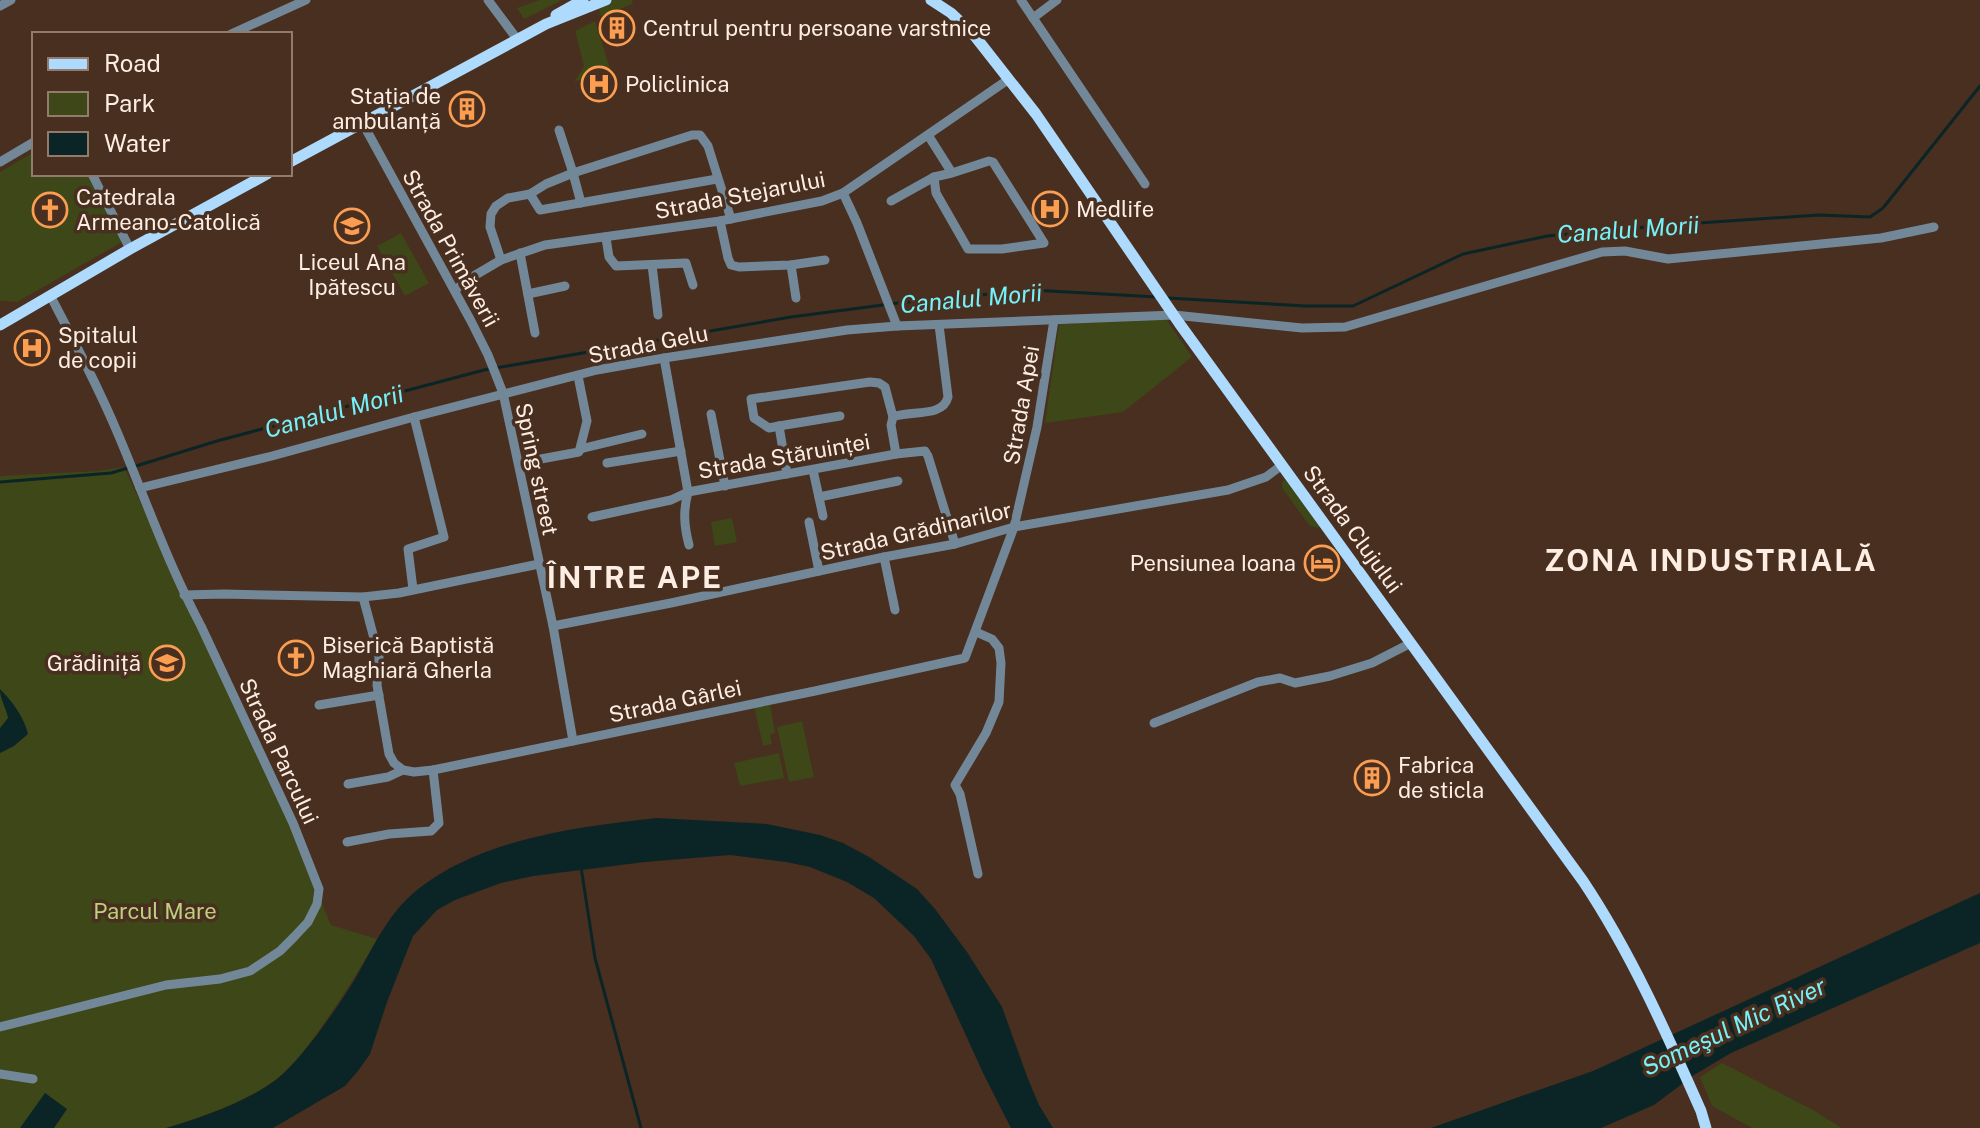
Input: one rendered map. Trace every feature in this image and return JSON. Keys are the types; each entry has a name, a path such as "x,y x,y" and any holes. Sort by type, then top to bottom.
{"main road":[{"path":"546,24 560,12 583,0"},
{"path":"292,161 517,39 603,0"},
{"name":"Strada Clujului","path":"931,0 951,13 974,35 1036,114 1171,311 1560,849 1602,910 1641,980 1709,1128"},
{"path":"0,325 263,176"}],"street":[{"path":"0,6 11,0"},
{"path":"235,32 306,0"},
{"path":"488,0 517,39"},
{"path":"1021,0 1145,184"},
{"path":"1033,18 1057,0"},
{"name":"Strada Stejarului","path":"455,290 501,260 545,245 720,221 822,201 843,193 1009,79"},
{"name":"Strada Primăverii","path":"362,122 455,290 488,355 503,393"},
{"path":"559,130 581,203"},
{"path":"501,260 490,227 491,214 508,198 530,194 573,173 692,135 700,135 708,146 731,219"},
{"path":"928,135 952,173"},
{"path":"0,162 32,143"},
{"path":"891,201 934,177 993,162 1044,243 1002,249 968,249 936,193 934,177"},
{"path":"93,176 130,249"},
{"path":"530,194 540,210 717,179"},
{"path":"843,193 897,326"},
{"path":"720,221 731,265 791,265 825,260"},
{"name":"Strada Gelu","path":"138,484 272,456 597,370 847,330 1171,311 1302,328 1345,327 1602,252 1625,251 1668,259 1881,238 1934,227"},
{"path":"606,238 609,257 616,266 686,263 693,285"},
{"path":"520,253 535,333"},
{"path":"652,265 658,315"},
{"path":"791,265 796,298"},
{"path":"528,294 565,286"},
{"name":"Strada Parcului","path":"0,1027 166,985 220,979 250,971 280,951 308,922 317,904 319,889 293,822 184,595 130,463 79,350 50,295"},
{"name":"Strada Apei","path":"965,658 1014,527 1037,427 1054,320"},
{"path":"893,417 940,409 946,404 948,397 939,325"},
{"name":"Strada Stăruinței","path":"664,358 688,492 925,451 955,544"},
{"path":"578,376 587,421 580,449"},
{"path":"840,416 769,428 754,418 751,399 879,383 885,387 893,417 891,425 896,454"},
{"name":"Spring street","path":"503,393 553,626 573,741"},
{"path":"711,414 725,486"},
{"path":"413,589 408,549 444,537 414,417"},
{"path":"779,426 787,474"},
{"path":"519,463 579,452 580,449 642,434"},
{"path":"607,463 681,451"},
{"name":"Strada Grădinarilor","path":"553,626 955,544 1014,527 1228,490 1266,477 1282,465"},
{"path":"813,470 823,516"},
{"path":"819,497 898,481"},
{"path":"592,517 671,500 688,492"},
{"path":"688,492 684,528 689,545"},
{"path":"809,522 819,571"},
{"path":"884,557 895,610"},
{"path":"184,595 363,597 539,564"},
{"path":"363,597 379,657 379,695 389,754 398,766"},
{"path":"976,632 992,639 999,648 1001,663 999,702 986,733 955,785 960,794 978,874"},
{"path":"1154,723 1258,682 1280,678 1295,683 1330,676 1372,663 1411,643"},
{"name":"Strada Gârlei","path":"348,784 388,777 398,766 414,772 433,770 965,658"},
{"path":"319,705 379,695"},
{"path":"347,842 435,828 439,823 433,770"},
{"path":"0,1074 33,1079"}],"green space":[{"path":"540,0 562,0 524,19 517,8"},
{"path":"613,0 632,0 633,4 600,16 599,9"},
{"path":"595,21 610,69 574,82 584,66 575,31"},
{"path":"32,153 32,176 88,176 122,242 17,302 0,301 0,172"},
{"path":"401,233 429,283 405,296 377,246"},
{"path":"1166,319 1192,357 1123,412 1045,423 1059,324"},
{"name":"Parcul Mare","path":"124,467 284,812 331,925 377,939 300,1056 278,1078 240,1101 166,1128 0,1128 0,476"},
{"path":"1285,479 1320,526 1318,528 1310,526 1282,488"},
{"path":"732,518 737,542 715,546 711,522"},
{"path":"770,703 775,733 770,735 772,744 763,746 754,706"},
{"path":"802,721 814,777 789,782 777,727"},
{"path":"779,753 784,778 740,786 734,763"},
{"path":"1722,1063 1842,1128 1752,1128 1712,1106 1700,1077"}],"water":[{"path":"0,689 24,721 28,734 0,753 0,728 8,718"},
{"path":"657,818 767,824 820,835 869,857 917,889 967,952 1002,1007 1028,1079 1053,1128 1011,1128 931,959 914,936 874,898 847,882 810,867 730,855 533,876 501,883 455,900 437,910 413,936 370,1054 345,1086 273,1128 166,1128 239,1102 266,1087 287,1070 339,1004 398,909 417,890 443,872 471,858 531,838"},
{"name":"Someşul Mic River","path":"1980,893 1980,943 1731,1053 1694,1075 1654,1105 1601,1128 1431,1128 1593,1071"},
{"path":"45,1093 67,1109 54,1128 20,1128"}],"waterway":[{"name":"Canalul Morii","path":"1168,298 1353,306 1463,254 1547,236 1819,215 1870,217 1883,208 1980,86"},
{"name":"Canalul Morii","path":"136,466 217,441 484,370 791,317 1032,290 1157,297"},
{"name":"Canalul Morii","path":"0,482 111,473 128,468"},
{"path":"581,867 595,958 641,1128"}],"place":[{"name":"Centrul pentru persoane varstnice","path":"617,28"},
{"name":"Policlinica","path":"599,84"},
{"name":"Stația de ambulanță","path":"467,109"},
{"name":"Medlife","path":"1050,209"},
{"name":"Catedrala Armeano-Catolică","path":"50,210"},
{"name":"Liceul Ana Ipătescu","path":"352,226"},
{"name":"Spitalul de copii","path":"32,348"},
{"name":"Pensiunea Ioana","path":"1322,563"},
{"name":"Biserică Baptistă Maghiară Gherla","path":"296,658"},
{"name":"Grădiniță","path":"167,663"},
{"name":"Fabrica de sticla","path":"1372,778"}],"district":[{"name":"ZONA INDUSTRIALĂ","path":"1711,561"},
{"name":"ÎNTRE APE","path":"635,578"}]}
